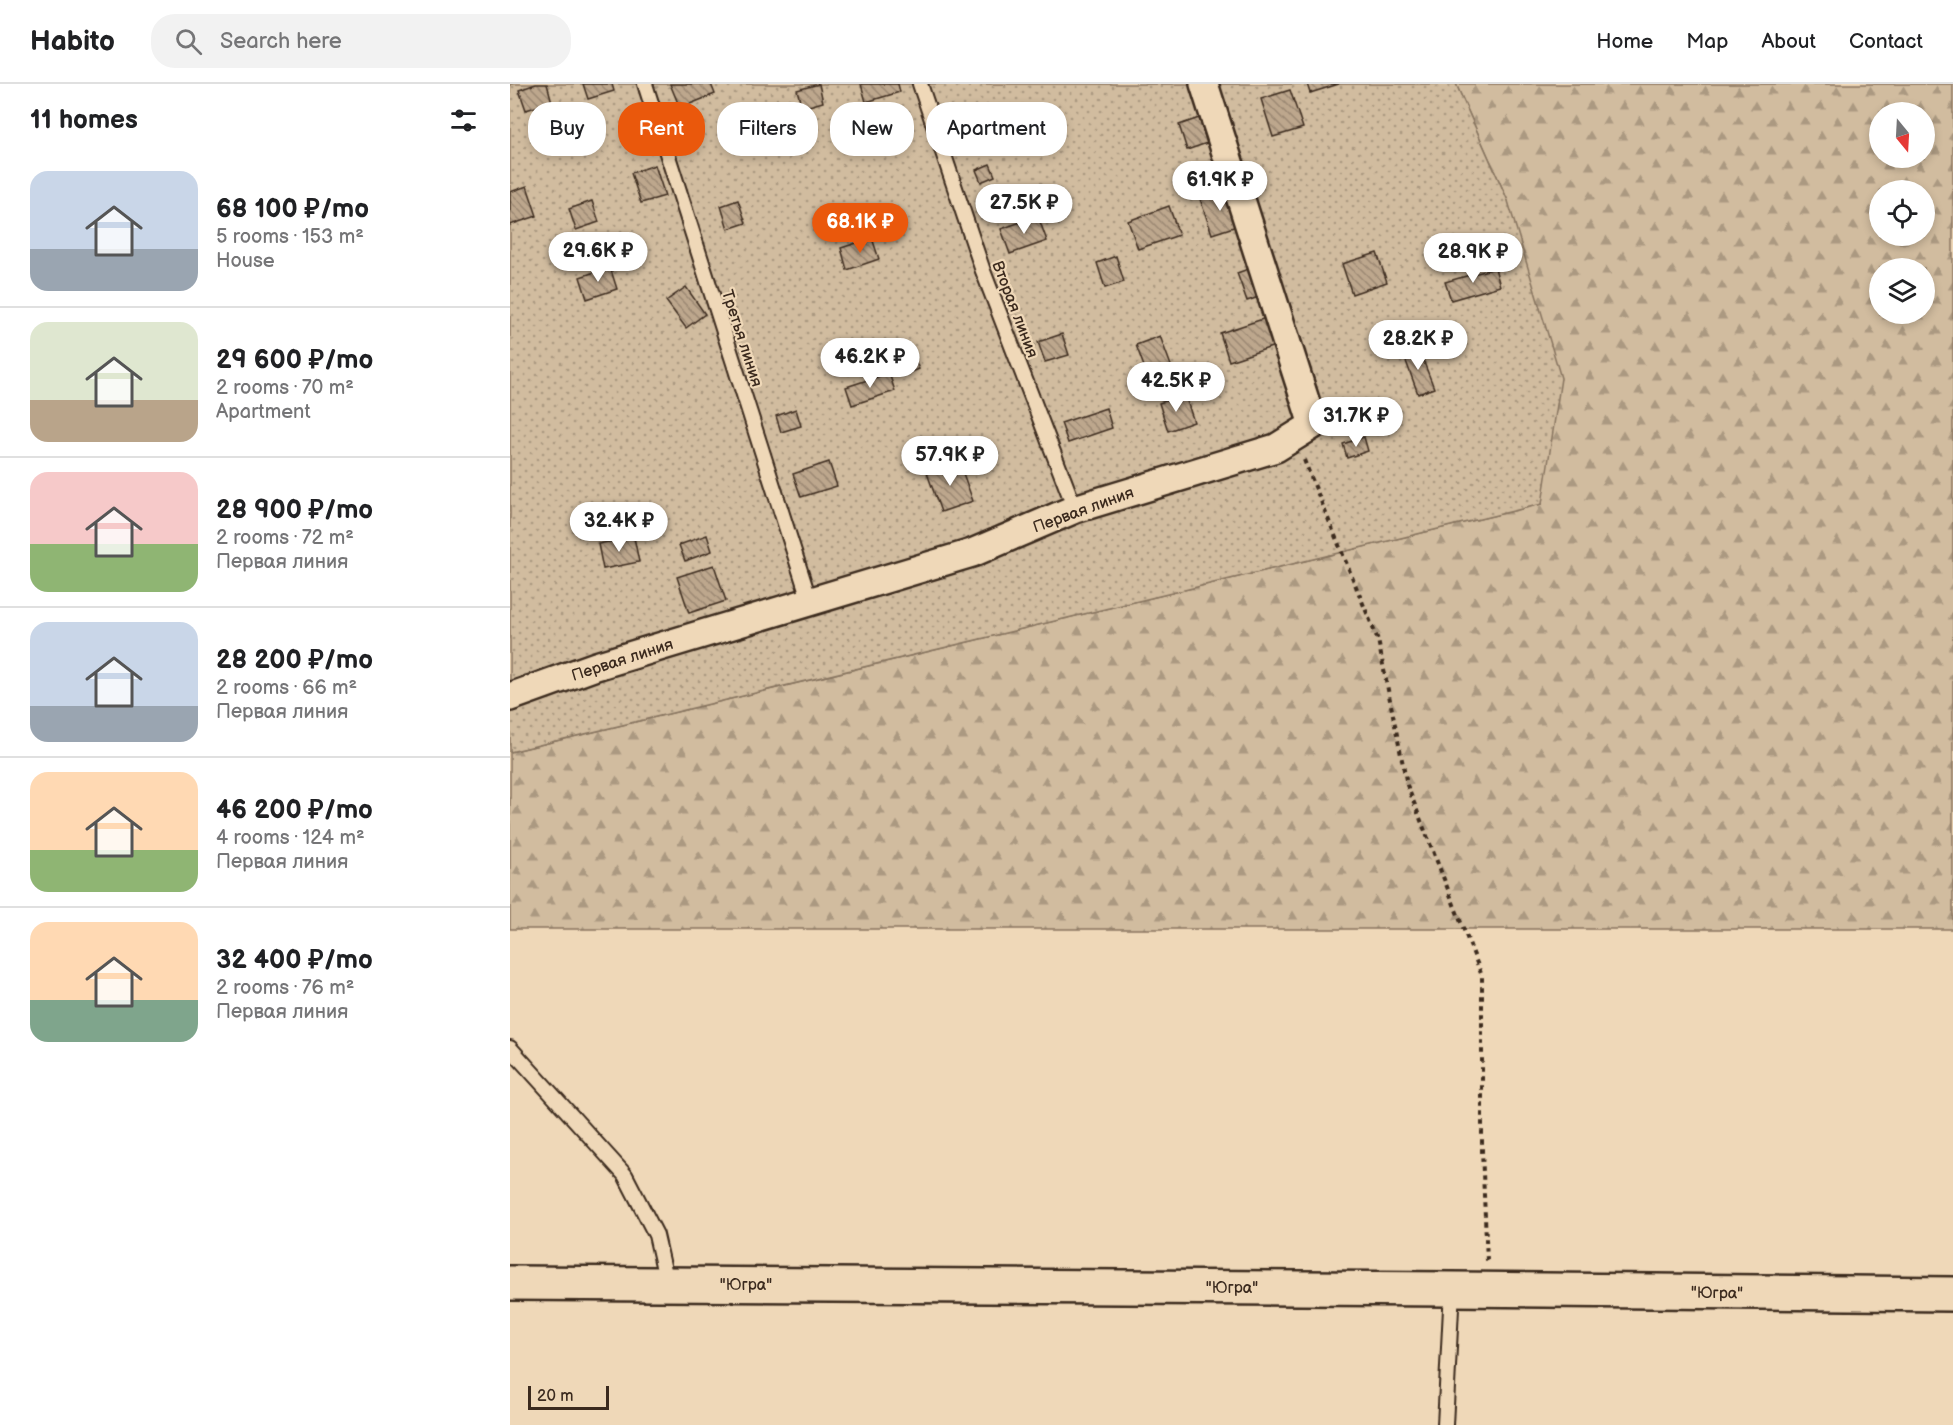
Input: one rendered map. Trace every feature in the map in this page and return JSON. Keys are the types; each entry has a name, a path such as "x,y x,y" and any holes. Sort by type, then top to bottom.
{"main road":[{"name":"\"Югра\"","path":"510,1283 1953,1294"}],"street":[{"name":"Первая линия","path":"510,698 596,666 972,553 1075,508 1276,448 1313,425 1204,84"}],"lane":[{"name":"Третья линия","path":"645,84 810,602"},
{"name":"Вторая линия","path":"920,84 983,271 1075,508"},
{"path":"510,1048 626,1174 656,1235 667,1284"},
{"path":"1445,1425 1452,1289"}],"path":[{"path":"1294,437 1378,640 1407,785 1482,976 1482,1151 1488,1289"}],"green space":[{"path":"510,84 1456,84 1508,201 1561,378 1542,504 510,752"},
{"path":"1456,84 1953,84 1953,929 510,929 510,752 1542,504 1508,201"}],"building":[{"path":"536,84 547,84 552,102 528,102 526,110 519,90"},
{"path":"583,84 612,84 614,91 588,99"},
{"path":"670,84 711,84 715,94 695,102 678,102"},
{"path":"819,84 823,102 800,102 797,90"},
{"path":"861,84 898,84 900,92 866,102"},
{"path":"1307,84 1339,84 1310,93"},
{"path":"1290,90 1303,128 1273,137 1261,99"},
{"path":"1199,118 1207,143 1187,150 1179,125"},
{"path":"990,164 995,176 981,182 976,170"},
{"path":"655,165 665,196 641,203 631,173"},
{"path":"527,186 537,216 510,225 510,192"},
{"path":"1229,190 1240,225 1212,234 1200,199"},
{"path":"738,200 746,223 728,229 721,206"},
{"path":"592,201 599,222 576,230 569,209"},
{"path":"1169,206 1179,235 1138,249 1128,221"},
{"path":"1038,216 1047,241 1010,254 1001,229"},
{"path":"872,238 879,259 847,270 841,248"},
{"path":"1377,253 1387,282 1352,294 1342,264"},
{"path":"1116,256 1124,282 1105,288 1097,263"},
{"path":"610,267 617,289 587,299 580,277"},
{"path":"1251,268 1262,296 1247,301 1237,273"},
{"path":"1495,268 1500,286 1451,300 1445,282"},
{"path":"686,287 705,314 686,328 666,301"},
{"path":"1269,317 1278,345 1229,361 1220,333"},
{"path":"1062,334 1069,355 1045,362 1038,342"},
{"path":"1160,336 1173,371 1149,380 1136,345"},
{"path":"1418,347 1434,388 1418,394 1403,353"},
{"path":"914,358 919,369 902,376 898,365"},
{"path":"889,373 895,391 852,405 846,387"},
{"path":"1185,395 1194,422 1168,431 1159,403"},
{"path":"1106,408 1112,428 1068,443 1061,423"},
{"path":"796,409 801,426 781,432 776,416"},
{"path":"1364,437 1368,451 1347,458 1343,444"},
{"path":"829,462 837,486 801,497 793,474"},
{"path":"959,462 973,501 941,512 927,473"},
{"path":"707,535 712,551 685,561 679,545"},
{"path":"634,537 639,562 603,569 598,544"},
{"path":"714,565 726,601 689,613 677,577"}]}
